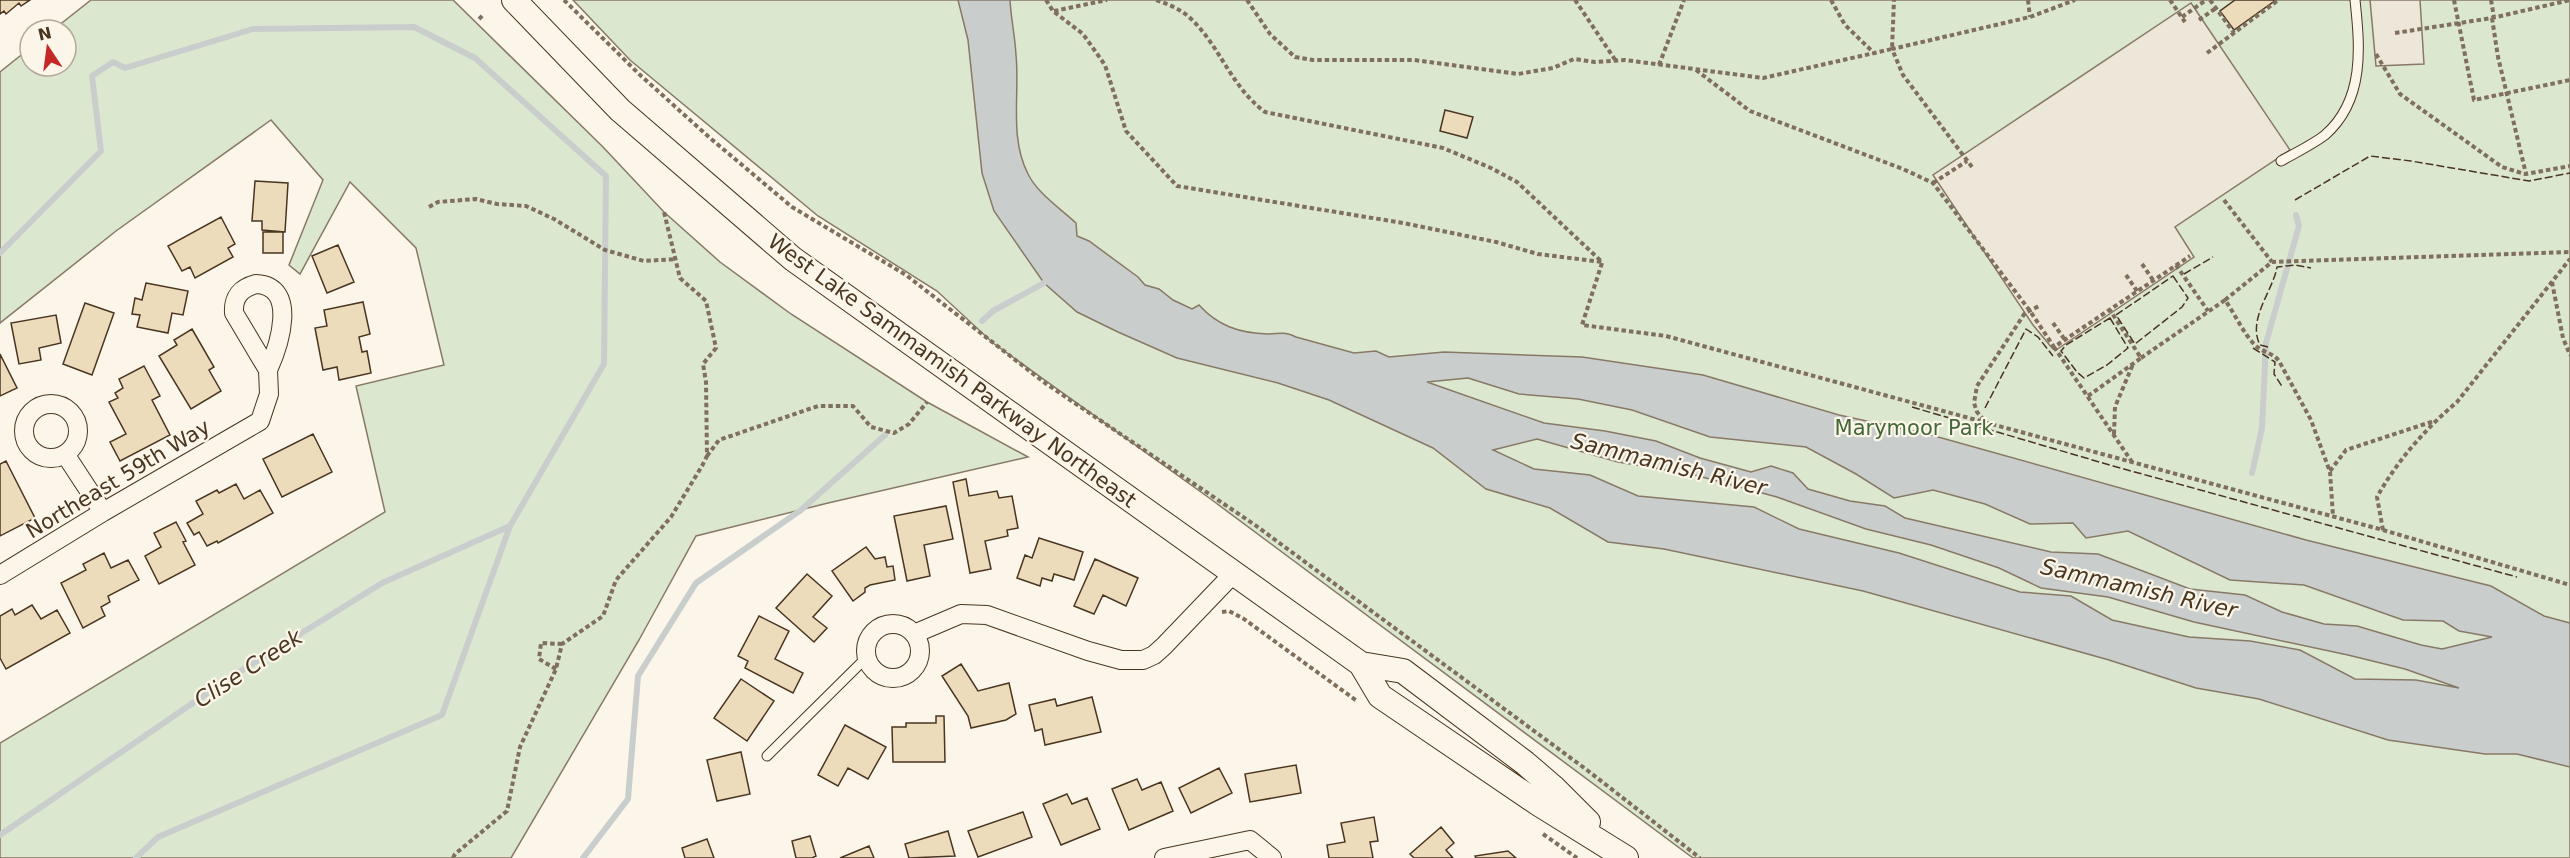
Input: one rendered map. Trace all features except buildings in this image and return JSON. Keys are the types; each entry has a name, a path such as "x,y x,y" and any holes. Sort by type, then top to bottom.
{"main road":[{"name":"West Lake Sammamish Parkway Northeast","path":"514,0 620,110 793,259 1361,664 1380,696 1539,804 1622,855"},
{"name":"West Lake Sammamish Parkway Northeast","path":"1361,664 1403,671 1553,787 1622,855"}],"street":[{"name":"Northeast 59th Way","path":"0,575 103,512 260,422 269,394 268,370"},
{"path":"65,454 103,512"},
{"path":"914,634 960,614 987,615 1088,651 1132,662 1143,660 1154,656 1233,574"},
{"path":"897,624 905,627 914,634 920,647 919,656 911,671 904,676 887,677 878,674 871,668 867,657 867,641 880,627 897,624"},
{"path":"1164,858 1250,840 1272,858"}],"lane":[{"path":"2281,161 2325,135 2346,110 2357,82 2359,55 2355,0"},
{"path":"767,756 867,657"}],"path":[{"path":"564,0 685,115 792,207 906,275 1045,382 1255,525 1587,770 1700,858"},
{"path":"1046,0 1053,11 1083,34 1106,66 1126,132 1177,186 1403,223 1538,254 1602,262"},
{"path":"1053,11 1107,0"},
{"path":"1156,0 1190,17 1248,99 1265,112 1443,148 1491,168 1517,182 1602,262"},
{"path":"1247,0 1270,34 1295,57 1313,60 1414,60 1518,74 1553,68 1574,59 1659,64 1763,78 2030,17 2075,0"},
{"path":"1575,0 1616,61"},
{"path":"1659,64 1684,0"},
{"path":"1831,0 1845,25 1874,53"},
{"path":"1894,0 1892,49 1903,75 1972,167"},
{"path":"2028,0 2030,17"},
{"path":"2170,0 2185,22"},
{"path":"2182,16 2208,0 2234,33"},
{"path":"2454,0 2474,100 2570,80"},
{"path":"2491,0 2507,94 2526,174"},
{"path":"2395,33 2493,17 2570,0"},
{"path":"2207,53 2277,1"},
{"path":"2199,20 2216,8"},
{"path":"478,19 483,15"},
{"path":"2376,54 2400,94 2502,167 2526,174 2570,166"},
{"path":"1695,69 1750,111 1903,169 1933,183 2030,311 2133,462"},
{"path":"1933,183 1967,161"},
{"path":"429,207 438,202 476,199 497,204 526,206 554,219 605,250 644,261 676,259"},
{"path":"2224,200 2272,262"},
{"path":"664,212 681,278 706,301 716,348 703,364 706,382 707,456"},
{"path":"2088,396 2225,300 2272,262 2570,252"},
{"path":"2054,347 2190,256"},
{"path":"2383,530 2377,497 2386,481 2434,421 2457,402 2570,259"},
{"path":"1602,262 1582,325 1666,336 2333,516 2570,585"},
{"path":"2142,264 2153,280"},
{"path":"2176,265 2208,310"},
{"path":"2126,275 2138,291"},
{"path":"2552,282 2563,338 2570,355"},
{"path":"2225,300 2253,343 2261,350 2273,354 2284,369 2311,420 2330,472 2333,516"},
{"path":"1984,420 1977,412 1974,403 1977,386 2025,313 2038,306"},
{"path":"2110,310 2141,358"},
{"path":"2053,323 2065,340"},
{"path":"2114,434 2115,407 2133,363"},
{"path":"556,669 539,659 540,643 562,644 603,616 616,580 670,517 719,440 818,406 853,406 871,427 894,433 909,424 927,402"},
{"path":"2330,472 2346,450 2434,421"},
{"path":"453,858 507,811 520,747 556,669 562,644"}],"green space":[{"path":"91,0 453,0 603,147 664,212 720,262 791,314 927,402 1028,457 696,536 639,640 511,858 0,858 0,743 385,512 356,386 444,365 416,248 350,182 300,274 289,265 323,180 271,120 116,231 0,323 0,72 18,58 18,78 78,78 78,18 68,18"},
{"name":"Marymoor Park","path":"573,0 2570,0 2570,858 1693,858 1212,500 993,343 937,291 818,216 630,60"}],"shaded area":[{"path":"2370,0 2420,0 2424,64 2376,66"},
{"path":"2191,3 2290,150 2175,227 2194,257 2056,350 2053,349 2033,325 1933,175"}],"water":[{"name":"Sammamish River","path":"958,0 1010,0 1017,70 1017,130 1022,160 1032,181 1043,194 1076,223 1077,236 1089,241 1138,277 1145,285 1159,289 1173,300 1192,309 1199,305 1214,318 1230,327 1257,333 1289,334 1354,353 1376,351 1389,357 1444,352 1582,357 1703,375 1839,415 1931,435 2306,540 2491,586 2544,616 2570,623 2570,767 2517,754 2485,754 2388,740 2259,699 2196,688 2109,660 1863,591 1664,549 1608,542 1550,508 1486,489 1433,448 1329,400 1278,383 1177,358 1118,332 1077,312 1044,283 994,211 982,173 968,40","holes":["1468,378 1519,394 1578,399 1632,410 1710,437 1806,447 1894,498 1933,490 1985,504 2030,524 2073,523 2086,538 2128,531 2230,580 2304,585 2403,620 2443,621 2459,631 2492,637 2442,649 2357,626 2324,624 2282,612 2245,595 2190,589 2098,554 2051,552 1905,518 1885,506 1850,501 1808,489 1793,473 1771,466 1751,472 1700,458 1656,441 1544,423 1427,382","1537,439 1618,462 1691,474 1777,497 1866,529 1931,545 1999,568 2041,588 2108,597 2194,622 2405,669 2459,688 2416,680 2355,679 2300,650 2250,641 2189,637 2112,620 2071,596 2020,592 1899,553 1799,529 1754,507 1638,496 1590,475 1534,469 1493,450"]}],"waterway":[{"path":"0,253 101,151 92,76 113,62 125,68 253,29 414,27 475,58 606,176 604,364 510,526 442,715 158,837 136,858"},
{"path":"2252,473 2262,428 2266,343 2299,226 2296,215"},
{"path":"982,321 993,311 1049,278"},
{"path":"583,858 628,799 638,676 696,583 801,510 885,435"},
{"name":"Clise Creek","path":"0,835 228,679 382,583 510,526"}],"fence":[{"path":"2295,200 2370,156 2529,181 2570,173"},
{"path":"2184,274 2213,257"},
{"path":"2268,347 2260,345 2257,325 2277,267 2295,265 2311,268"},
{"path":"2173,276 2188,298 2182,307 2135,344 2116,315 2173,276"},
{"path":"2110,318 2128,348 2107,365 2084,378 2061,351 2066,345 2110,318"},
{"path":"1985,408 2026,329 2038,337 2053,356"},
{"path":"2253,348 2275,362 2274,374 2283,388"},
{"path":"1912,407 2113,466 2517,577"}]}
